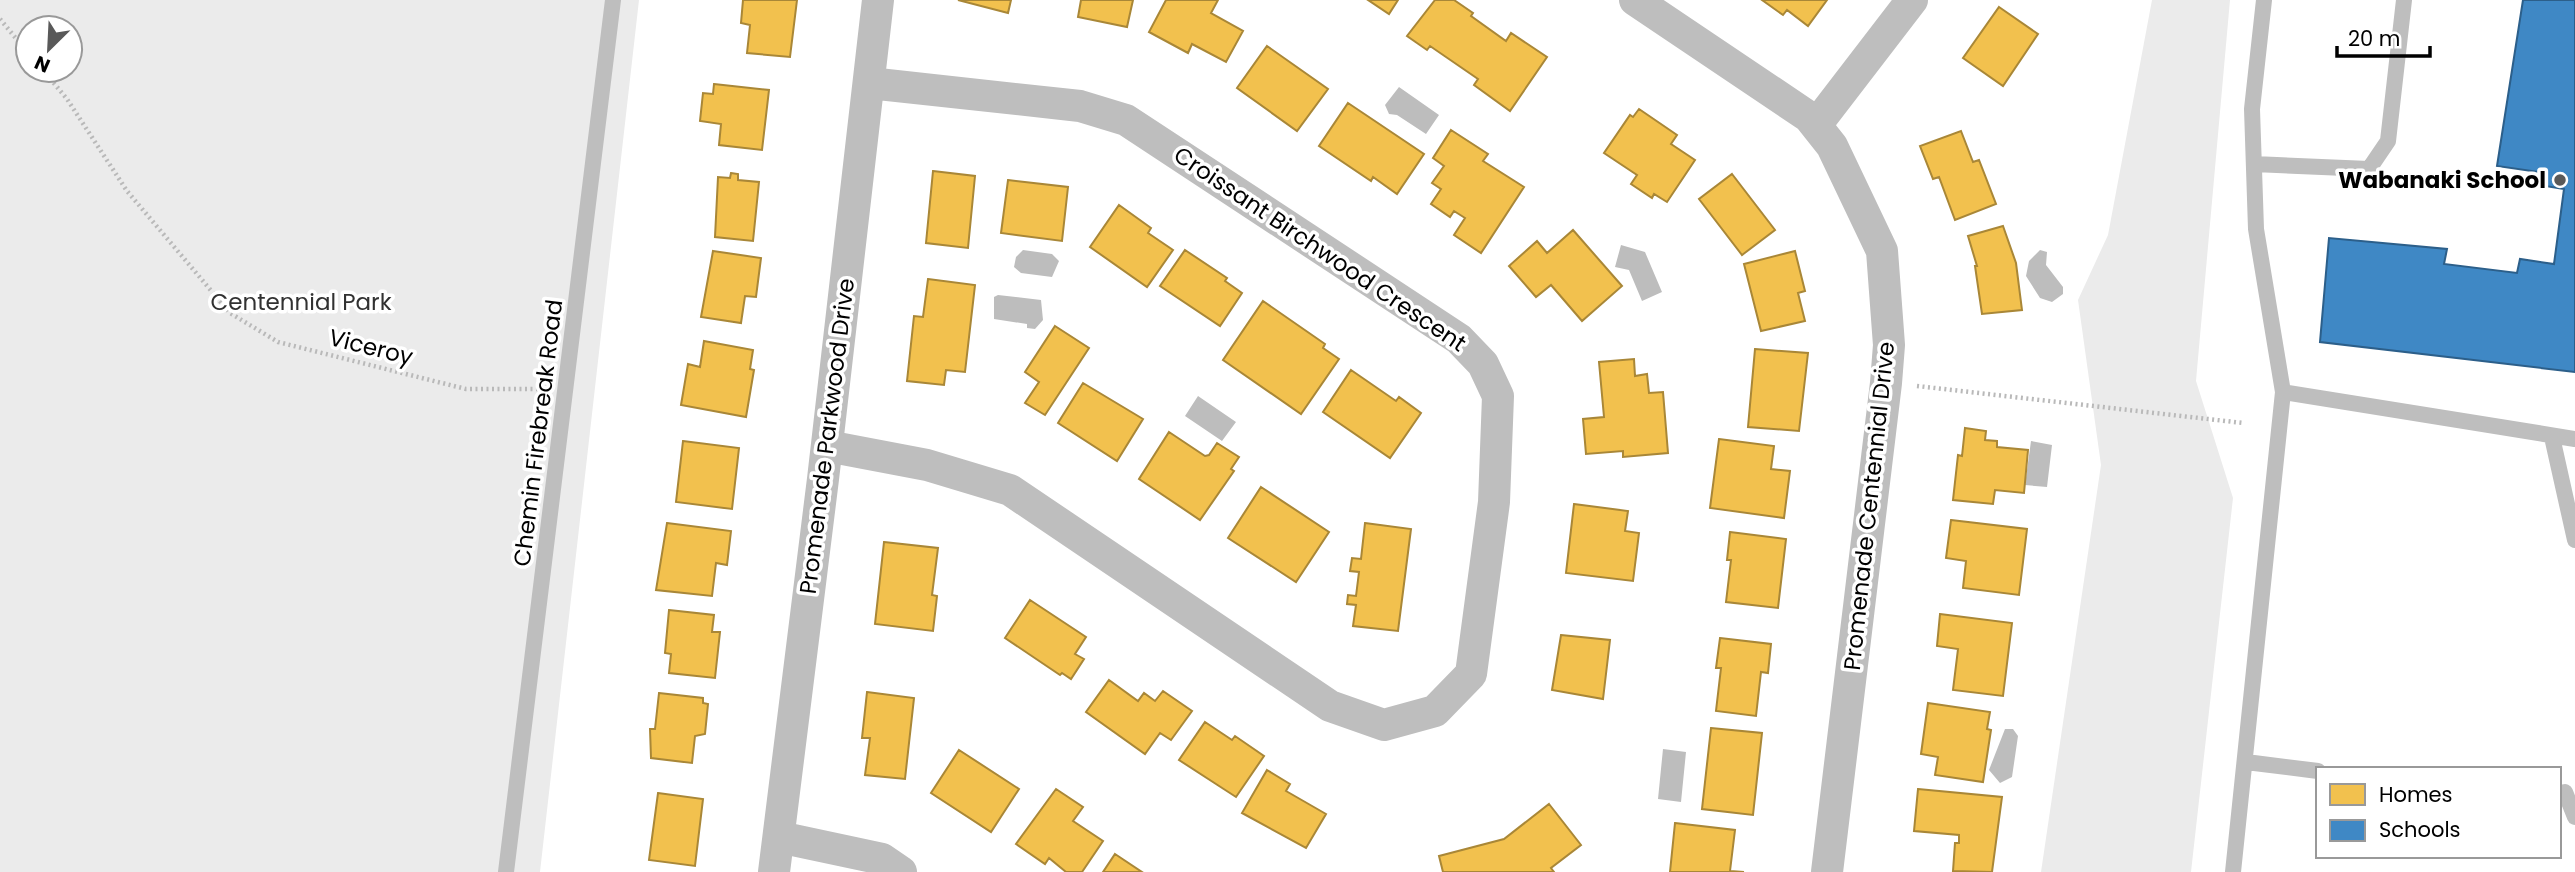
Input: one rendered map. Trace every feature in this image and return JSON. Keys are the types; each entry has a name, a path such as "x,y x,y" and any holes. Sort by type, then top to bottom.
{"street":[{"name":"Promenade Parkwood Drive","path":"774,872 827,446 878,0"},
{"name":"Promenade Centennial Drive","path":"1635,0 1809,117 1832,146 1882,251 1889,345 1886,383 1827,872"},
{"path":"1816,125 1912,0"},
{"name":"Croissant Birchwood Crescent","path":"827,446 927,465 1010,490 1330,706 1384,724 1435,711 1471,674 1494,502 1498,396 1483,364 1459,339 1126,120 1080,106 869,83"},
{"path":"779,837 882,859 901,872"}],"lane":[{"name":"Chemin Firebreak Road","path":"506,872 613,0"},
{"path":"2233,872 2283,392 2256,229 2252,109 2264,0"},
{"path":"2254,164 2369,169 2388,141 2404,0"},
{"path":"2283,392 2575,439"},
{"path":"2552,436 2575,540"},
{"path":"2246,762 2316,771"},
{"path":"2566,791 2575,817"}],"path":[{"path":"0,19 14,36"},
{"name":"Viceroy","path":"55,84 127,191 230,313 278,342 466,389 567,389"},
{"path":"1886,383 2243,424"}],"green space":[{"name":"Centennial Park","path":"0,0 639,0 540,872 0,872"},
{"path":"2152,0 2230,0 2196,381 2233,498 2191,872 2041,872 2101,465 2078,300 2108,235"}],"shaded area":[{"path":"1399,87 1439,115 1426,134 1397,115 1389,114 1385,105"},
{"path":"1621,245 1645,252 1662,292 1642,301 1629,270 1615,267"},
{"path":"1023,250 1052,254 1059,261 1052,277 1021,273 1014,267 1016,257"},
{"path":"2040,250 2047,252 2046,265 2063,287 2063,294 2052,302 2040,298 2026,276 2029,261"},
{"path":"998,295 1041,300 1043,320 1035,329 1027,328 1027,324 994,319 994,297"},
{"path":"1198,396 1236,422 1222,441 1185,416"},
{"path":"2031,441 2052,445 2047,487 2025,485"},
{"path":"2005,729 2013,729 2018,736 2012,777 2000,783 1989,770"},
{"path":"1663,749 1686,752 1681,802 1658,799"}],"building: Homes":[{"path":"743,0 797,0 790,57 747,53 750,25 741,23"},
{"path":"958,0 1011,0 1008,13"},
{"path":"1081,0 1133,0 1127,27 1078,17"},
{"path":"1166,0 1218,0 1211,13 1243,31 1226,62 1192,44 1188,53 1149,32"},
{"path":"1368,0 1398,0 1389,14"},
{"path":"1435,0 1454,0 1506,41 1511,33 1547,57 1510,111 1474,85 1478,79 1430,46 1427,50 1407,36"},
{"path":"1762,0 1827,0 1808,26 1787,10 1783,15"},
{"path":"1999,7 2038,34 2003,86 1963,58"},
{"path":"1267,46 1328,89 1297,131 1237,88"},
{"path":"714,84 769,90 762,150 719,145 721,124 700,121 703,93 713,94"},
{"path":"1348,103 1424,154 1397,194 1373,177 1371,181 1319,146"},
{"path":"1639,109 1677,135 1671,144 1695,160 1667,202 1654,194 1652,198 1631,184 1637,175 1604,153 1630,115 1633,117"},
{"path":"1451,130 1488,154 1483,161 1524,187 1481,253 1454,235 1465,218 1454,211 1450,217 1431,204 1441,189 1432,183 1444,166 1433,158"},
{"path":"1961,131 1973,162 1979,160 1996,204 1955,220 1939,177 1933,179 1920,146"},
{"path":"933,171 975,176 968,248 926,243"},
{"path":"731,173 738,174 738,180 759,182 753,241 715,237 718,177 730,178"},
{"path":"1732,174 1775,230 1742,255 1699,199"},
{"path":"1008,180 1068,187 1062,241 1001,233"},
{"path":"1119,205 1151,228 1148,233 1173,250 1147,287 1090,247"},
{"path":"2003,226 2016,263 2022,310 1982,314 1977,266 1968,236"},
{"path":"1573,230 1622,286 1582,321 1551,285 1536,297 1509,266 1537,241 1547,253"},
{"path":"1185,250 1227,278 1225,281 1242,293 1220,326 1160,286"},
{"path":"713,251 761,258 756,297 745,296 741,323 701,317"},
{"path":"1795,251 1805,291 1798,293 1805,321 1761,331 1744,264"},
{"path":"928,279 975,285 965,372 946,370 944,385 907,381 914,316 923,317"},
{"path":"1263,301 1325,344 1323,348 1339,359 1301,414 1223,360"},
{"path":"1055,326 1089,348 1045,415 1025,403 1039,382 1025,372"},
{"path":"704,341 753,350 750,369 754,370 746,417 681,405 688,364 700,367"},
{"path":"1755,349 1808,353 1799,431 1748,427"},
{"path":"1634,359 1635,376 1647,374 1649,393 1663,392 1668,453 1623,457 1623,451 1586,454 1583,419 1604,417 1599,362"},
{"path":"1351,370 1396,401 1399,397 1421,413 1390,458 1323,412"},
{"path":"1083,383 1143,419 1117,461 1058,423"},
{"path":"1965,428 1986,431 1985,440 1997,441 1997,447 2028,450 2024,493 1995,490 1993,504 1953,500 1958,455 1962,456"},
{"path":"1169,432 1205,456 1209,455 1217,443 1239,457 1231,469 1234,471 1200,520 1139,479"},
{"path":"1719,439 1774,446 1771,469 1790,471 1784,518 1710,508"},
{"path":"683,441 739,448 732,509 676,502"},
{"path":"1261,487 1329,532 1296,582 1228,538"},
{"path":"1574,504 1628,511 1625,531 1639,533 1633,581 1566,573"},
{"path":"1951,520 2027,529 2019,595 1963,588 1966,561 1946,558"},
{"path":"667,523 731,531 727,565 716,563 712,596 656,590"},
{"path":"1365,523 1411,529 1398,631 1353,626 1356,605 1347,604 1348,595 1356,596 1359,572 1350,571 1352,558 1361,559"},
{"path":"1730,532 1786,539 1778,608 1726,602 1731,560 1727,560"},
{"path":"884,542 938,548 932,595 937,596 933,631 875,624"},
{"path":"1030,600 1086,637 1075,654 1084,659 1071,679 1062,673 1060,675 1005,638"},
{"path":"669,610 714,615 712,632 720,632 715,678 669,673 671,654 665,653"},
{"path":"1940,614 2012,623 2003,696 1953,690 1958,649 1937,646"},
{"path":"1561,635 1610,640 1603,699 1552,690"},
{"path":"1720,638 1771,644 1768,673 1761,672 1756,716 1716,711 1721,668 1716,668"},
{"path":"1109,680 1138,701 1144,693 1155,701 1163,691 1192,711 1171,740 1160,733 1145,754 1086,712"},
{"path":"867,692 914,698 905,779 865,775 870,738 862,738"},
{"path":"659,693 703,698 703,703 708,704 705,734 695,736 692,763 651,758 650,729 655,729"},
{"path":"1928,703 1990,712 1987,729 1991,730 1983,782 1935,775 1938,757 1921,754"},
{"path":"1205,722 1232,740 1235,736 1264,756 1236,797 1179,760"},
{"path":"1711,728 1762,733 1753,815 1702,809"},
{"path":"959,750 1019,789 991,832 931,793"},
{"path":"1267,770 1290,784 1286,791 1326,814 1306,848 1242,813"},
{"path":"1056,789 1083,807 1073,821 1103,841 1082,872 1066,872 1049,858 1045,864 1016,844"},
{"path":"1918,789 2002,797 1992,872 1953,871 1955,843 1959,843 1959,835 1914,831"},
{"path":"658,793 703,799 695,866 649,860"},
{"path":"1549,804 1581,845 1551,868 1554,872 1443,872 1439,856 1504,839"},
{"path":"1675,823 1735,830 1730,871 1744,872 1670,872"},
{"path":"1115,854 1142,872 1103,872"}],"building: Schools":[{"name":"Wabanaki School","path":"2523,0 2575,0 2575,372 2320,342 2329,238 2447,249 2444,264 2517,273 2520,259 2554,264 2564,189 2545,186 2546,173 2497,166"}],"place":[{"name":"Wabanaki School","path":"2560,180"}]}
